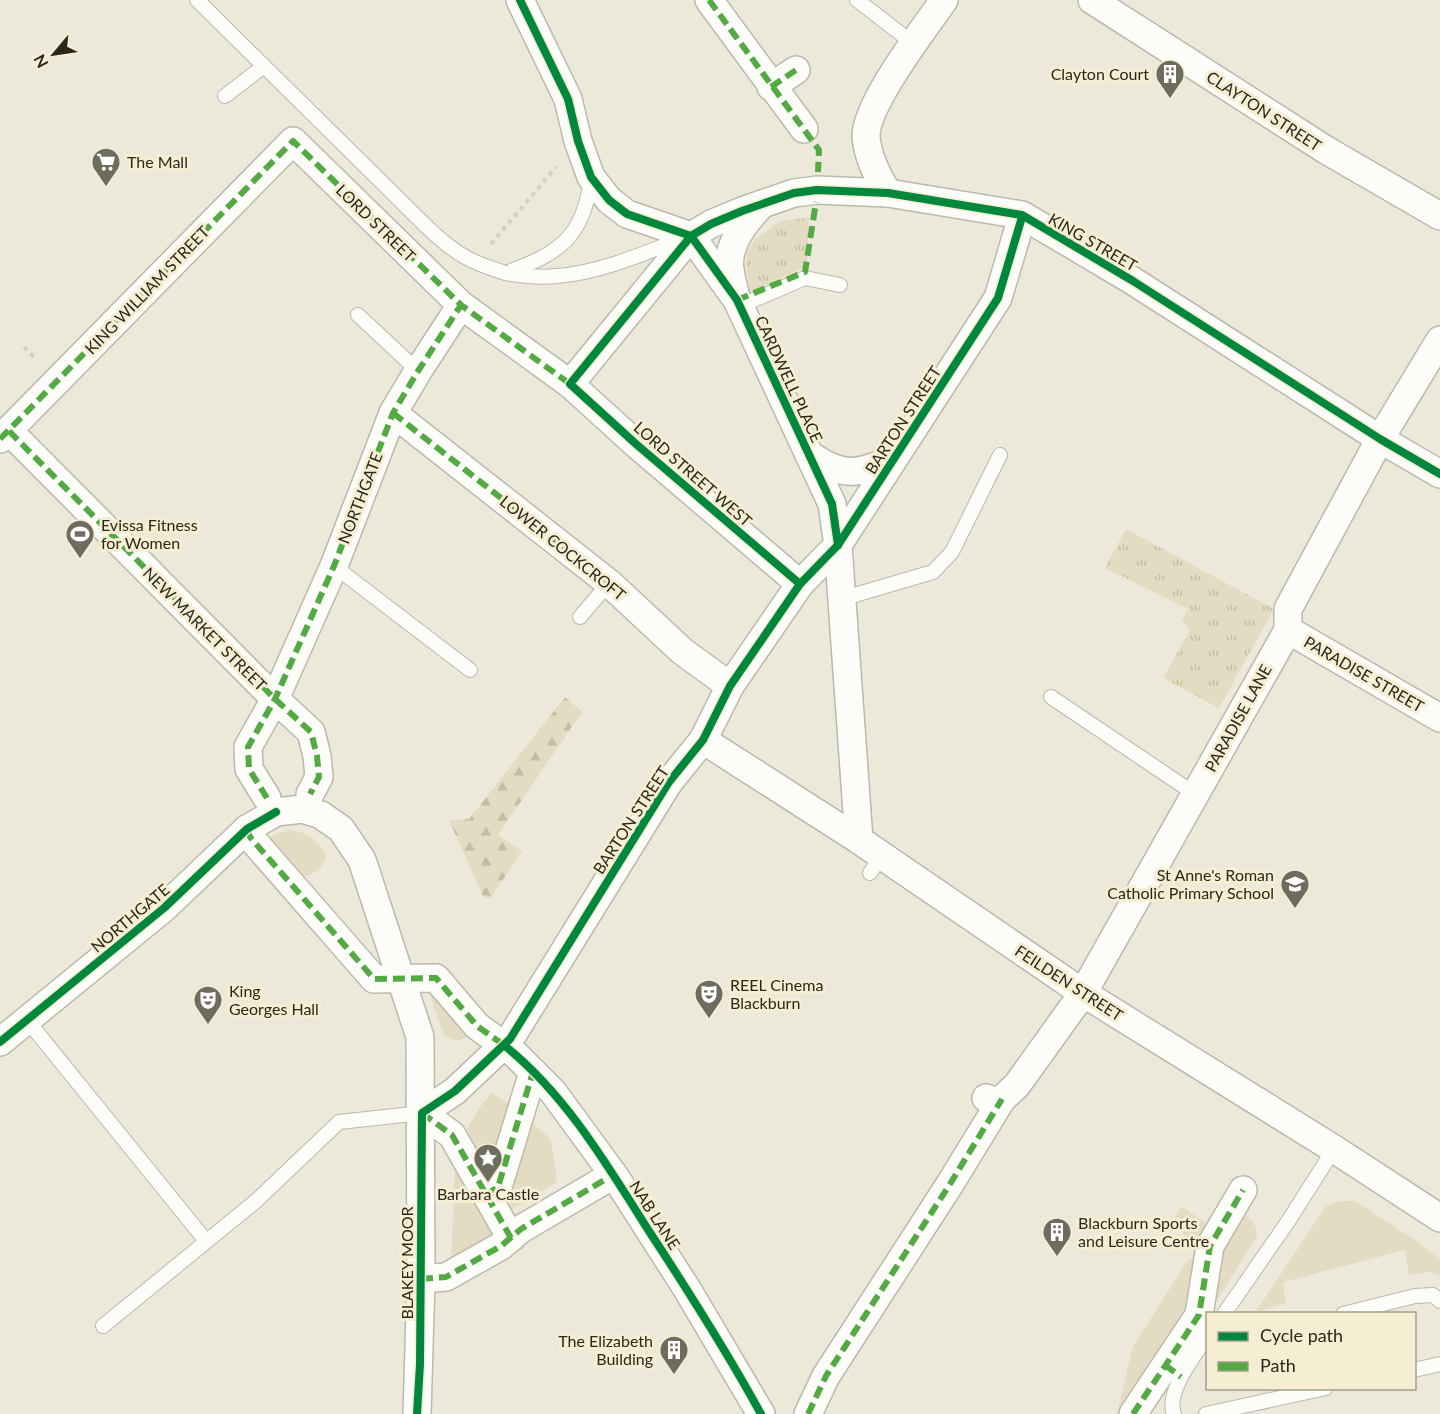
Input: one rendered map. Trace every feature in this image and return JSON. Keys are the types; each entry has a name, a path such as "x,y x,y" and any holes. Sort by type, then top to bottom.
{"street":[{"path":"520,0 568,99 578,141 591,177 609,200 627,214 691,236 570,384"},
{"path":"709,0 804,129"},
{"path":"888,193 875,172 866,136 870,116 879,96 944,0"},
{"name":"CLAYTON STREET","path":"1092,0 1326,150 1440,216"},
{"path":"771,87 796,70"},
{"name":"LORD STREET","path":"292,141 460,305"},
{"name":"KING WILLIAM STREET","path":"5,435 292,141"},
{"name":"KING STREET","path":"691,236 711,224 763,204 794,193 817,190 888,193 1022,217 1133,280 1380,439 1440,474"},
{"name":"CARDWELL PLACE","path":"738,303 729,267 733,245 745,222 763,204"},
{"name":"BARTON STREET","path":"422,1113 455,1091 505,1046 669,782 704,740 730,686 800,584 838,545 998,298 1022,217"},
{"name":"CARDWELL PLACE","path":"691,236 738,303 832,504 838,545 859,840"},
{"name":"NORTHGATE","path":"0,1042 164,908 247,829 288,804 249,770 248,747 275,699 334,566 393,414 460,305"},
{"name":"LORD STREET WEST","path":"460,305 570,384 636,444 800,584"},
{"name":"PARADISE LANE","path":"808,1414 826,1376 912,1243 994,1098 1017,1085 1083,993 1288,630 1288,609 1380,439 1440,340"},
{"name":"LOWER COCKCROFT","path":"393,414 609,583 682,651 730,686"},
{"name":"NEW MARKET STREET","path":"5,435 275,699"},
{"name":"BARTON STREET","path":"809,454 824,465 847,472 871,470 894,458"},
{"name":"PARADISE STREET","path":"1288,630 1440,718"},
{"path":"275,699 311,732 317,756 319,777 288,804"},
{"name":"FEILDEN STREET","path":"704,740 859,840 875,864 1334,1149 1440,1218"},
{"name":"BLAKEY MOOR","path":"288,804 321,815 341,829 362,860 420,1037 421,1279 417,1414"},
{"name":"NAB LANE","path":"247,829 250,837 374,979 436,978 477,1026 505,1046 553,1092 613,1175 687,1289 761,1414"},
{"path":"486,1195 498,1187 533,1072"},
{"path":"422,1113 452,1135 511,1238"},
{"path":"421,1279 446,1277 501,1246 521,1229 613,1175"},
{"path":"1132,1414 1199,1315 1210,1246 1243,1190"}],"lane":[{"path":"197,0 443,242 462,256 485,267 531,277 558,276 633,257 691,236"},
{"path":"857,0 914,44"},
{"path":"225,96 264,66"},
{"path":"506,273 549,255 566,242 578,226 585,211 591,177"},
{"path":"738,303 805,278 840,285"},
{"path":"358,315 418,371"},
{"path":"841,599 933,572 952,552 1000,455"},
{"path":"334,566 470,670"},
{"path":"580,617 609,583"},
{"path":"1051,697 1195,794"},
{"path":"27,1020 206,1242"},
{"path":"103,1326 256,1201 339,1122 422,1113"},
{"path":"1225,1312 1289,1220 1334,1149"},
{"path":"1351,1312 1415,1296 1433,1295 1440,1301"},
{"path":"1174,1414 1172,1398 1181,1377 1205,1344"},
{"path":"1416,1370 1440,1364"},
{"path":"1206,1414 1321,1390"}],"path":[{"path":"490,244 578,141"}],"green space":[{"path":"809,217 807,266 750,292 746,266 747,252 755,239 779,222"},
{"path":"1126,529 1274,609 1219,708 1163,678 1190,630 1182,621 1188,609 1105,568"},
{"path":"565,697 582,712 498,835 522,851 490,899 483,896 449,820 469,819"},
{"path":"288,830 306,834 324,850 327,856 315,872 303,876 286,862 269,837"},
{"path":"426,983 470,1036 458,1041 444,1036"},
{"path":"491,1093 511,1105 491,1173 467,1129"},
{"path":"530,1121 551,1139 557,1182 512,1209 505,1197"},
{"path":"455,1167 494,1235 451,1263"},
{"path":"1339,1201 1355,1201 1418,1242 1440,1259 1440,1275 1429,1272 1409,1275 1405,1250 1283,1282 1286,1303 1259,1312 1257,1310 1326,1206"},
{"path":"1182,1207 1211,1226 1202,1249 1193,1251 1175,1217"},
{"path":"1240,1209 1254,1224 1257,1236 1209,1312 1216,1259"},
{"path":"1200,1257 1189,1314 1121,1414 1117,1414 1133,1346 1189,1259"}],"marked path":[{"path":"709,0 819,150 818,172"},
{"path":"771,87 796,70"},
{"path":"0,439 293,141 461,305 570,384"},
{"path":"737,300 805,272 816,202"},
{"path":"267,798 249,769 248,747 275,699 334,566 393,413 461,305"},
{"path":"393,413 609,583"},
{"path":"9,431 275,699 311,732 319,777 310,794"},
{"path":"247,829 250,837 374,979 436,978 477,1026 508,1048"},
{"path":"486,1195 498,1187 533,1072"},
{"path":"808,1414 826,1376 1002,1099"},
{"path":"422,1113 452,1135 511,1238"},
{"path":"421,1279 446,1277 501,1246 521,1229 613,1175"},
{"path":"1133,1414 1199,1315 1210,1246 1243,1190"},
{"path":"1165,1365 1181,1377"}],"cycle path":[{"path":"520,0 568,99 578,141 591,177 609,200 627,214 691,236"},
{"path":"800,584 636,444 570,384 691,236 711,224 742,211 794,193 817,190 888,193 1022,215 1133,281 1380,439 1440,474"},
{"path":"417,1414 420,1364 422,1113 455,1091 510,1039 669,782 703,740 730,686 800,584 838,545 998,298 1022,217"},
{"path":"691,236 737,300 832,504 838,545"},
{"path":"0,1042 164,908 247,829 276,812"},
{"path":"505,1046 547,1086 600,1155 706,1320 761,1414"}],"place":[{"name":"Clayton Court","path":"1170,100"},
{"name":"The Mall","path":"106,188"},
{"name":"Evissa Fitness for Women","path":"80,560"},
{"name":"St Anne's Roman Catholic Primary School","path":"1295,910"},
{"name":"REEL Cinema Blackburn","path":"709,1020"},
{"name":"King Georges Hall","path":"208,1026"},
{"name":"Barbara Castle","path":"488,1184"},
{"name":"Blackburn Sports and Leisure Centre","path":"1057,1258"},
{"name":"The Elizabeth Building","path":"674,1376"}]}
